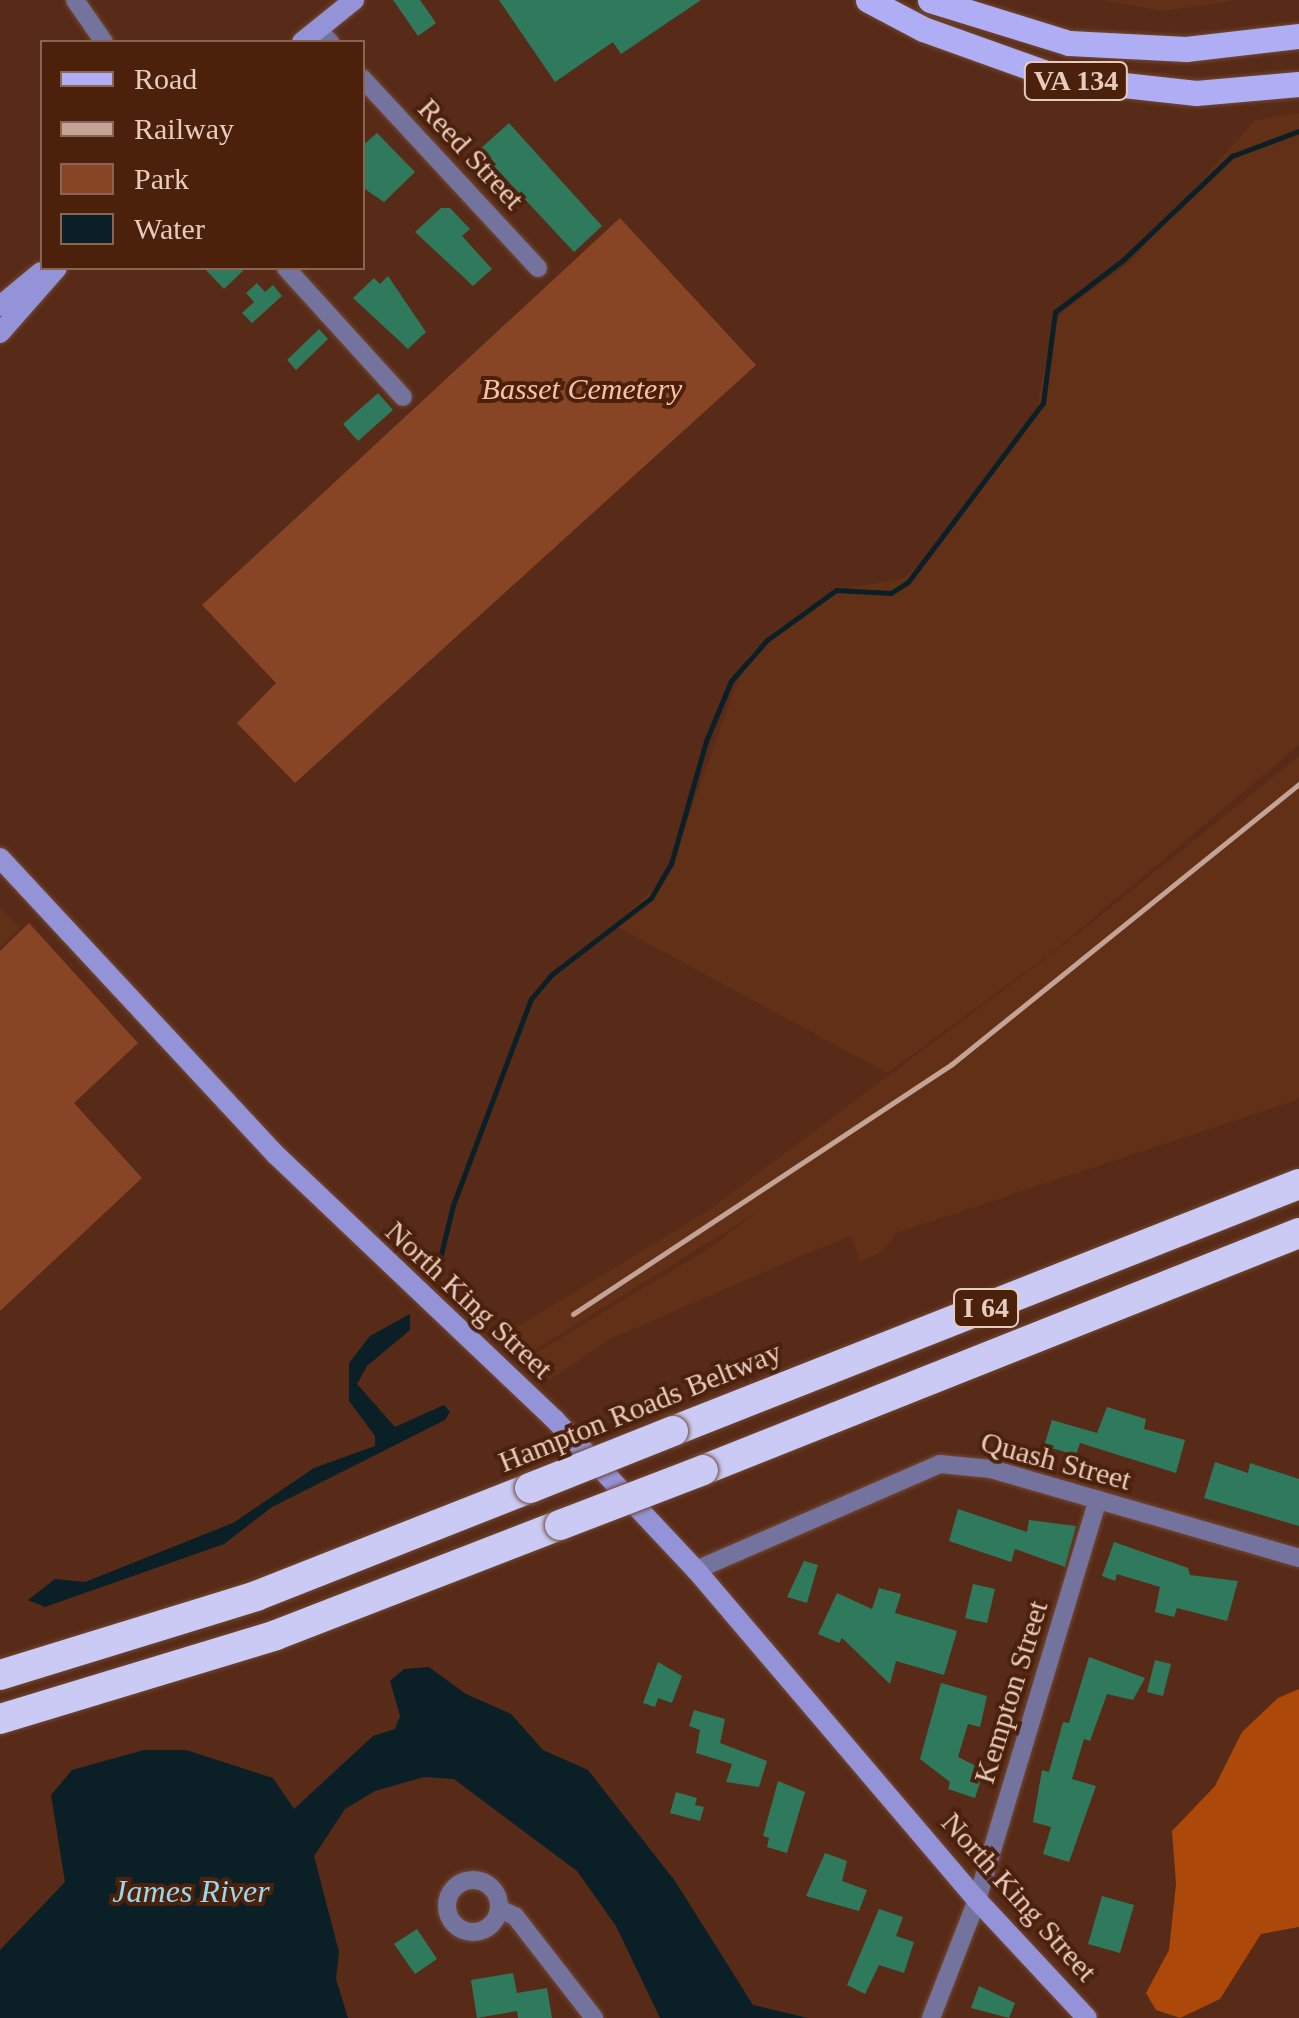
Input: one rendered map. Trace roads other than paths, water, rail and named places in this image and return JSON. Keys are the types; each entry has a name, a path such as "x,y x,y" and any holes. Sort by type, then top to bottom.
{"highway":[{"name":"Hampton Roads Beltway","path":"0,1675 256,1596 1299,1184"},
{"name":"I 64","path":"0,1719 258,1641 703,1470 1299,1233"}],"main road":[{"path":"317,38 354,0"},
{"name":"VA 134","path":"868,0 923,29 1060,78 1196,93 1299,84"},
{"name":"VA 134","path":"930,0 1007,28 1086,45 1186,49 1299,36"},
{"path":"0,306 45,270"},
{"path":"0,333 54,270"},
{"name":"North King Street","path":"0,858 276,1155 555,1420 696,1570 977,1900 1088,2018"}],"street":[{"path":"76,0 103,40"},
{"name":"Reed Street","path":"365,81 538,268"},
{"path":"288,270 402,397"},
{"name":"Quash Street","path":"696,1570 940,1464 991,1469 1299,1558"},
{"name":"Kempton Street","path":"931,2018 977,1900 1098,1500"},
{"path":"499,1909 515,1916 594,2018"}],"water":[{"path":"410,1314 410,1330 367,1366 357,1384 395,1427 444,1405 450,1412 445,1420 272,1507 224,1544 45,1607 28,1600 55,1579 85,1582 233,1523 314,1468 375,1446 375,1436 349,1401 349,1363 370,1336"},
{"name":"James River","path":"429,1667 466,1694 511,1714 543,1750 588,1770 675,1881 753,2005 808,2018 660,2018 616,1926 577,1871 454,1779 424,1777 375,1791 345,1809 314,1856 339,1952 336,1979 348,2018 0,2018 0,1950 65,1882 51,1795 72,1770 144,1750 186,1750 273,1778 294,1809 373,1736 395,1729 400,1716 390,1681 404,1669"}],"waterway":[{"path":"437,1271 453,1205 531,999 551,975 651,898 671,864 706,741 731,681 767,640 836,590 891,593 908,582 1043,403 1055,312 1123,260 1232,156 1299,131"}],"railway":[{"path":"573,1314 952,1064 1299,784"}],"park label":[{"name":"Basset Cemetery","path":"582,389"}]}
